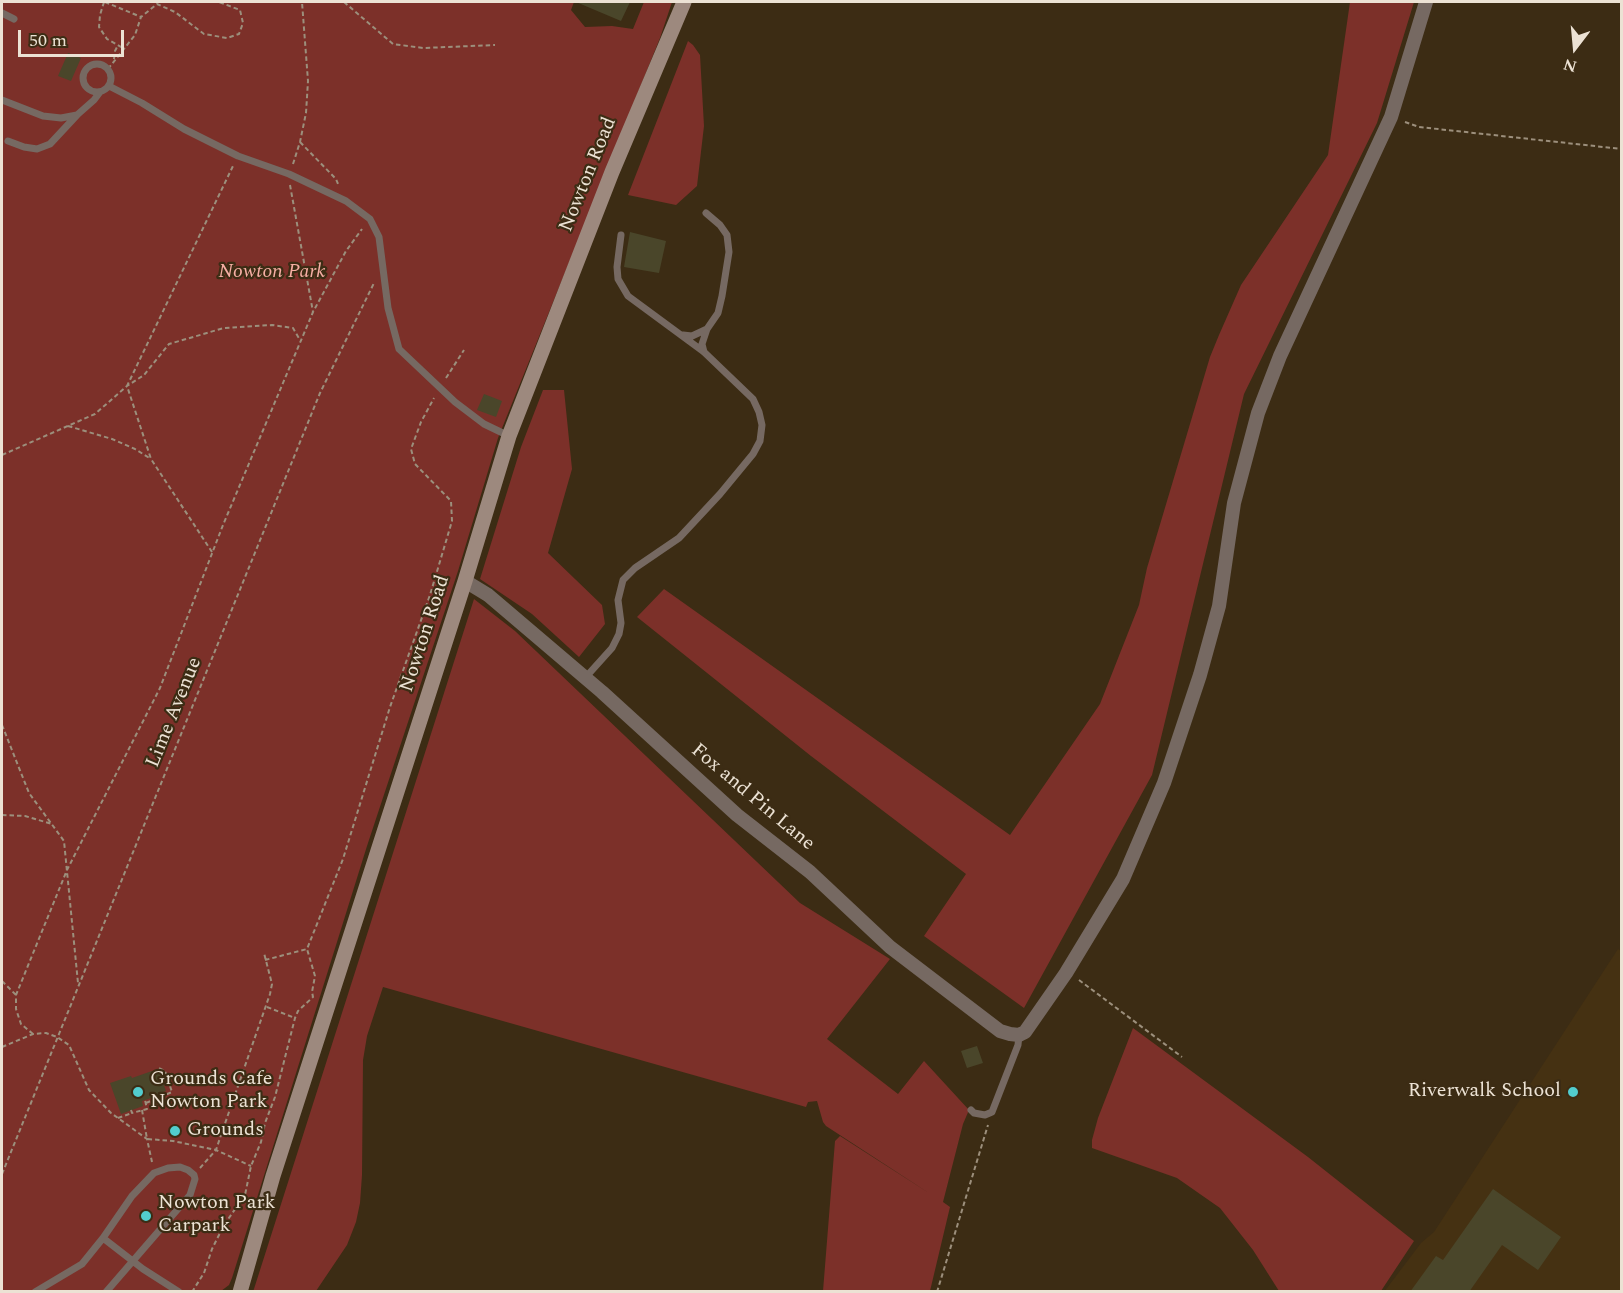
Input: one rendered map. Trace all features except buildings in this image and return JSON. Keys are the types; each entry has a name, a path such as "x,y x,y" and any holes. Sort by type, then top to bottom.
{"street":[{"name":"Nowton Road","path":"240,1292 276,1167 465,581 509,436 612,171 684,2"},
{"path":"1018,1035 1025,1032 1063,977 1123,879 1164,783 1200,675 1219,606 1234,503 1258,413 1280,356 1391,117 1426,2"},
{"name":"Fox and Pin Lane","path":"465,581 488,595 602,692 737,815 810,872 891,947 1000,1031 1018,1035"}],"lane":[{"path":"2,13 14,19"},
{"path":"8,141 38,149 50,144 108,86 111,78 108,69 96,64 87,68 83,76 87,88 100,92"},
{"path":"108,86 142,103 184,129 238,156 289,174 346,201 370,219 379,237 388,308 399,349 455,402 484,424 509,436"},
{"path":"2,100 50,118 77,115"},
{"path":"704,351 702,344 707,329 718,313 729,252 727,235 720,225 706,213"},
{"path":"585,678 612,648 619,634 621,623 618,600 623,580 635,568 679,538 747,462 760,441 762,425 753,399 704,351 628,296 618,279 617,267 621,235"},
{"path":"682,335 692,336 707,329"},
{"path":"971,1110 974,1113 985,1115 992,1112 1018,1045 1018,1035"},
{"path":"35,1292 82,1264 103,1239 132,1196 153,1173 168,1168 180,1167 188,1170 195,1179 190,1195 106,1292"},
{"path":"103,1239 132,1262 179,1292"}],"path":[{"path":"123,48 107,39 99,27 104,2 141,17"},
{"path":"108,69 135,35 141,17 158,3 175,12 204,34 227,38 239,34 243,23 240,10 219,2"},
{"path":"302,2 308,81 306,113 300,142 289,174 291,197 313,312"},
{"path":"344,2 393,44 423,48 495,45"},
{"path":"114,60 118,45"},
{"path":"1391,117 1419,127 1622,149"},
{"path":"300,142 336,179 346,201"},
{"path":"212,552 152,459 127,386 238,156"},
{"path":"33,1034 21,1024 16,1009 16,994 68,870 160,688 212,552 300,340 346,251 370,219"},
{"name":"Lime Avenue","path":"2,1174 320,393 383,265"},
{"path":"2,455 95,414 127,386 144,375 169,344 224,328 272,325 292,328 300,340"},
{"path":"192,1292 204,1273 212,1249 224,1226 245,1195 251,1166 275,1097 295,1018 298,1011 313,997 315,976 307,949 343,859 390,707 430,595 452,521 451,501 415,464 411,450 421,422 464,350"},
{"path":"67,426 112,439 135,448 152,459"},
{"path":"2,725 29,793 64,841 79,985"},
{"path":"2,815 25,816 52,824"},
{"path":"265,960 307,949"},
{"path":"194,1175 216,1150 266,1006 272,984 264,953"},
{"path":"1063,977 1075,977 1182,1057"},
{"path":"2,981 16,994"},
{"path":"266,1006 295,1018"},
{"path":"2,1047 33,1034 46,1033 57,1037 69,1045 89,1090 95,1098 147,1139 173,1141 216,1150 251,1166"},
{"path":"118,1118 132,1111 147,1108 145,1101 172,1092 165,1071 157,1067"},
{"path":"142,1110 153,1173"},
{"path":"937,1292 992,1112"}],"shaded area":[{"name":"Riverwalk School","path":"1618,949 1621,951 1621,1291 1384,1292 1421,1243 1434,1232"}],"green space":[{"name":"Nowton Park","path":"2,2 574,2 571,10 585,27 612,26 633,29 644,2 672,2 660,38 498,438 458,571 367,846 232,1278 229,1285 221,1291 2,1291"},
{"path":"1350,2 1414,2 1377,123 1244,394 1152,775 1024,1008 924,936 966,874 811,756 637,617 664,589 1010,835 1100,704 1139,605 1147,568 1210,357 1219,335 1241,285 1328,155"},
{"path":"688,41 700,55 704,126 697,186 676,205 628,195"},
{"path":"543,390 564,390 572,469 548,553 602,605 605,624 579,657 532,614 480,579 521,447"},
{"path":"474,599 515,631 800,903 890,959 827,1039 898,1094 924,1061 969,1110 963,1124 943,1202 950,1207 930,1291 823,1291 835,1141 840,1136 932,1195 826,1126 817,1101 808,1102 806,1107 383,987 367,1036 363,1060 360,1203 347,1245 316,1291 253,1292"},
{"path":"1133,1028 1308,1157 1414,1241 1381,1291 1279,1291 1253,1250 1220,1208 1177,1178 1092,1148 1098,1118"}],"place":[{"name":"Grounds Cafe Nowton Park","path":"138,1092"},
{"name":"Riverwalk School","path":"1573,1092"},
{"name":"Grounds","path":"175,1131"},
{"name":"Nowton Park Carpark","path":"146,1216"}]}
